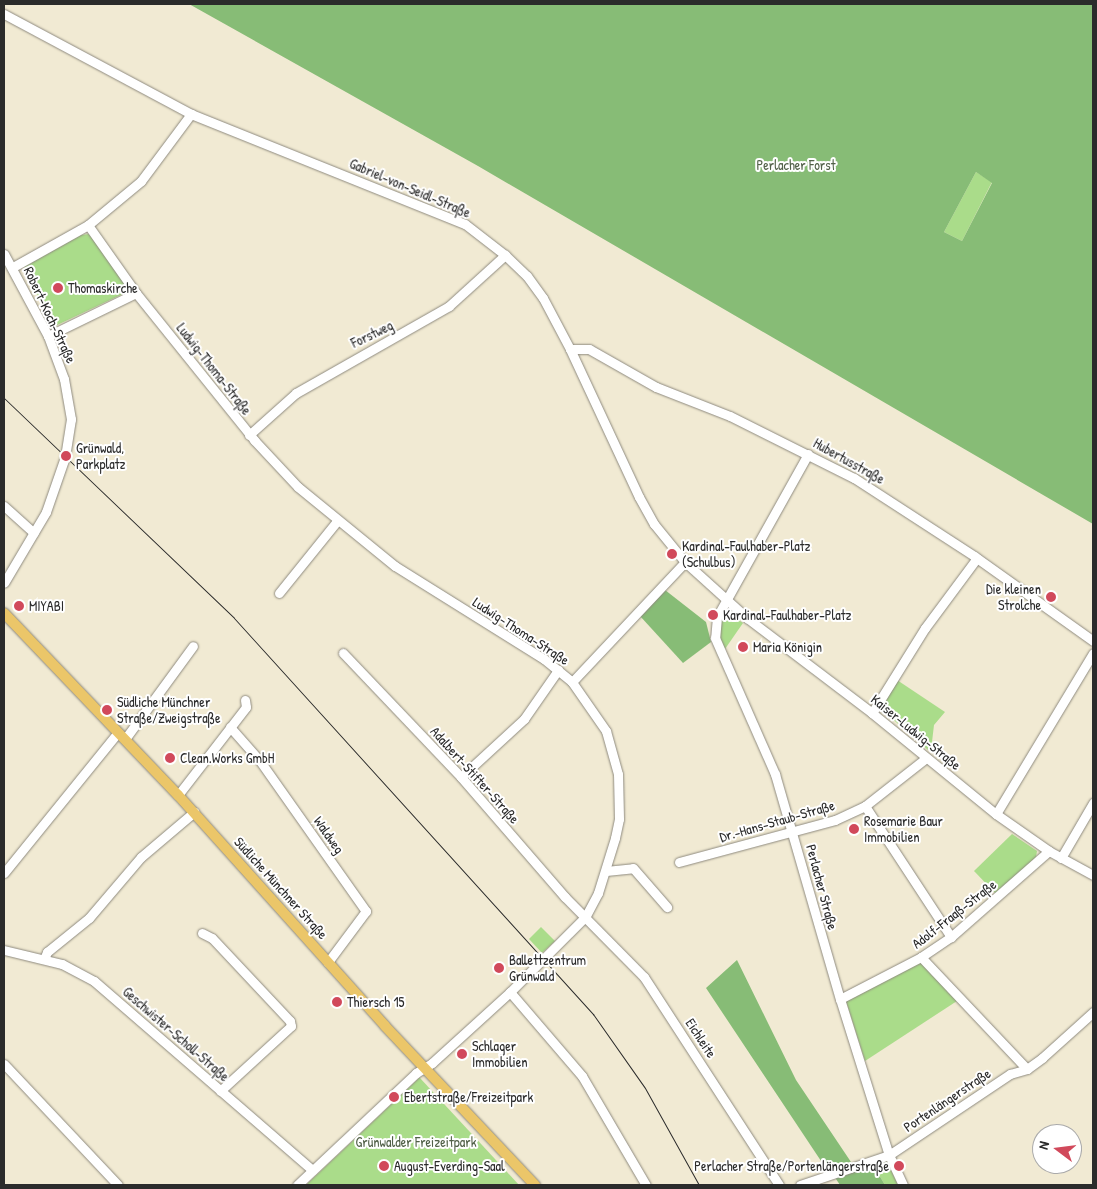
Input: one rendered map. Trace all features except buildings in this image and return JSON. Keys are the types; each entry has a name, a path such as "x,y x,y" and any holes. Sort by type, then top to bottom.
{"main road":[{"name":"Südliche Münchner Straße","path":"4,613 194,812 328,962 535,1185"}],"street":[{"name":"Gabriel-von-Seidl-Straße","path":"4,14 191,114 465,224 505,255 527,276 543,298 570,349 639,497 654,524 684,562 727,602"},
{"path":"13,268 88,225 141,181 191,114"},
{"name":"Ludwig-Thoma-Straße","path":"88,225 136,293 249,435 298,488 395,566 558,670 572,682 606,731 618,774 619,819 606,871 598,894 585,917 510,992 297,1185"},
{"name":"Robert-Koch-Straße","path":"4,254 48,336 69,397 71,427 55,488 34,533 4,583"},
{"name":"Forstweg","path":"249,435 296,393 449,306 505,255"},
{"path":"48,336 136,293"},
{"name":"Hubertusstraße","path":"570,349 589,348 656,387 730,416 854,478 977,558 1093,641"},
{"name":"Perlacher Straße","path":"808,454 717,617 715,638 761,735 793,832 840,999 890,1155 903,1185"},
{"path":"4,506 34,533"},
{"path":"279,593 337,521"},
{"path":"872,713 925,628 977,558"},
{"path":"572,682 684,562"},
{"name":"Kaiser-Ludwig-Straße","path":"727,602 872,713 925,759 996,814 1049,851 1093,875"},
{"path":"4,873 121,736 193,646"},
{"name":"Adalbert-Stifter-Straße","path":"343,653 461,777 585,917"},
{"path":"996,814 1093,654"},
{"path":"461,777 524,719 558,670"},
{"path":"178,795 246,707 245,700"},
{"name":"Waldweg","path":"230,727 260,761 366,911 328,962"},
{"name":"Dr.-Hans-Staub-Straße","path":"679,862 835,820 866,806 925,759"},
{"path":"1061,858 1093,804"},
{"path":"866,806 951,936"},
{"path":"44,959 47,952 90,916 141,857 194,812"},
{"name":"Adolf-Fraaß-Straße","path":"840,999 921,957 951,936 1049,851"},
{"path":"606,871 633,868 667,907"},
{"name":"Eichleite","path":"585,917 615,943 644,977 778,1185"},
{"path":"202,933 212,938 290,1021 291,1026 220,1091"},
{"name":"Geschwister-Scholl-Straße","path":"4,950 44,959 75,969 94,981 312,1170"},
{"path":"921,957 1027,1069"},
{"path":"510,992 582,1076 646,1185"},
{"name":"Portenlängerstraße","path":"800,1185 890,1155 1010,1074 1027,1069 1093,1012"},
{"path":"4,1064 118,1185"}],"green space":[{"name":"Perlacher Forst","path":"189,4 1093,4 1093,524 478,166","holes":["976,172 992,183 962,241 944,232"]},
{"path":"976,172 992,182 962,241 944,232"},
{"path":"89,234 127,286 127,292 53,327 24,267 81,235"},
{"path":"665,590 706,622 711,642 683,663 640,616"},
{"name":"Kardinal-Faulhaber-Platz","path":"728,613 743,623 725,649 719,642 720,626 722,617"},
{"path":"897,680 945,712 934,725 932,742 928,750 880,708"},
{"path":"1012,834 1037,851 1036,857 997,895 974,871"},
{"path":"541,927 555,941 542,953 529,939"},
{"path":"737,960 796,1080 851,1162 827,1170 706,988"},
{"path":"920,962 957,1001 865,1061 846,1001"},
{"name":"Grünwalder Freizeitpark","path":"419,1078 519,1185 306,1185"},
{"path":"886,1159 898,1185 885,1185 872,1163"},
{"path":"872,1163 885,1185 840,1185 834,1176"}],"tram line":[{"path":"4,398 234,618 593,1014 645,1088 699,1185"}],"place":[{"name":"Thomaskirche","path":"58,288"},
{"name":"Grünwald, Parkplatz","path":"66,456"},
{"name":"Kardinal-Faulhaber-Platz (Schulbus)","path":"672,554"},
{"name":"Die kleinen Strolche","path":"1051,597"},
{"name":"MIYABI","path":"19,606"},
{"name":"Kardinal-Faulhaber-Platz","path":"713,615"},
{"name":"Maria Königin","path":"743,647"},
{"name":"Südliche Münchner Straße/Zweigstraße","path":"107,710"},
{"name":"Clean.Works GmbH","path":"170,758"},
{"name":"Rosemarie Baur Immobilien","path":"854,829"},
{"name":"Ballettzentrum Grünwald","path":"499,968"},
{"name":"Thiersch 15","path":"337,1002"},
{"name":"Schlager Immobilien","path":"462,1054"},
{"name":"Ebertstraße/Freizeitpark","path":"394,1097"},
{"name":"August-Everding-Saal","path":"384,1166"},
{"name":"Perlacher Straße/Portenlängerstraße","path":"899,1166"}]}
